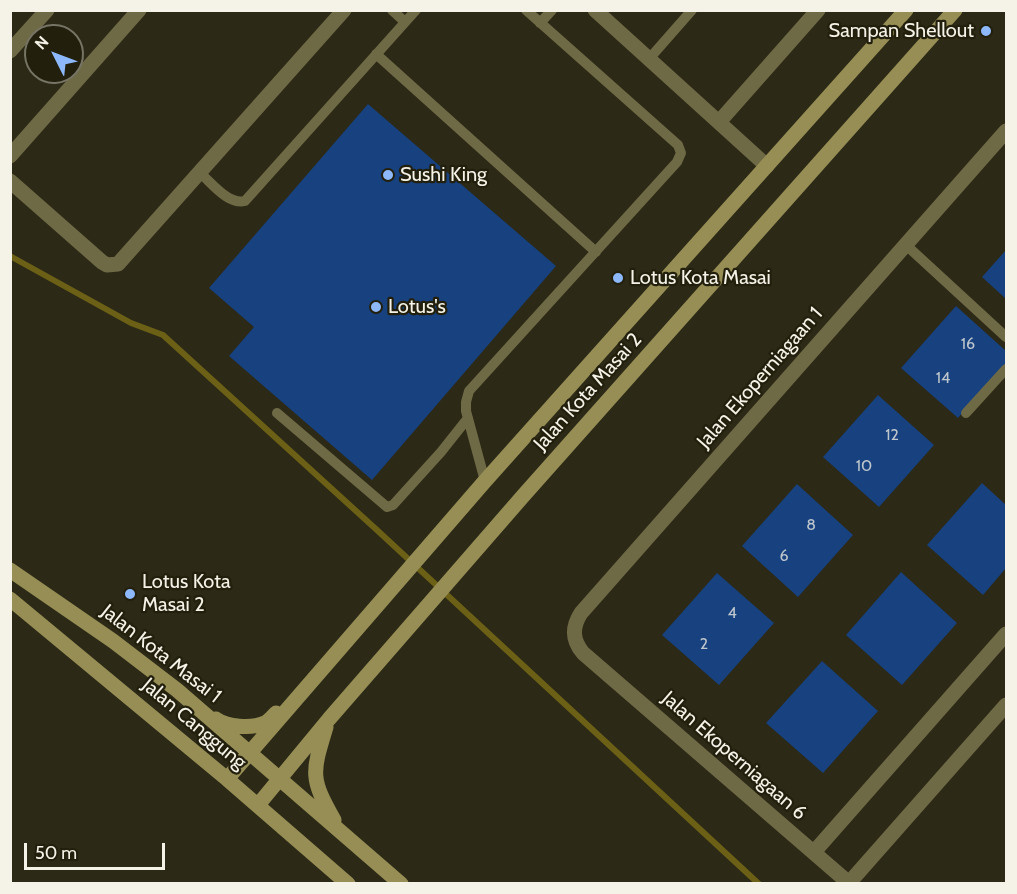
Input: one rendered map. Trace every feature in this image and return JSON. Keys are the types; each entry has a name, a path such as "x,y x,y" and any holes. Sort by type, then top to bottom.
{"main road":[{"name":"Jalan Kota Masai 2","path":"227,779 485,481 906,10"},
{"name":"Jalan Kota Masai 2","path":"258,806 435,596 954,10"},
{"name":"Jalan Kota Masai 1","path":"10,570 113,641 177,690 280,778"},
{"name":"Jalan Canggung","path":"10,599 227,779 348,884"},
{"path":"177,690 222,723 241,726 264,723 304,690"},
{"path":"329,719 316,759 315,781 341,832"},
{"path":"280,778 401,884"}],"street":[{"path":"10,51 47,10"},
{"path":"10,156 139,10"},
{"path":"10,181 102,262 112,266 122,261 344,10"},
{"path":"595,10 767,166"},
{"path":"719,122 818,10"},
{"name":"Jalan Ekoperniagaan 1","path":"591,659 577,646 574,638 574,629 581,613 1006,131"},
{"path":"814,852 1006,634"},
{"name":"Jalan Ekoperniagaan 6","path":"591,659 850,883"},
{"path":"850,883 1006,705"}],"lane":[{"path":"392,10 405,22"},
{"path":"200,173 229,199 245,201 416,10"},
{"path":"485,481 468,418 466,402 469,391 681,157 681,150 526,10"},
{"path":"540,23 552,10"},
{"path":"649,59 692,10"},
{"path":"376,54 596,252"},
{"path":"906,245 1006,337"},
{"path":"966,413 1006,369"},
{"path":"277,413 387,507 393,505 468,418"}],"building":[{"name":"Lotus's","path":"368,104 556,266 372,480 229,356 254,327 209,288"},
{"path":"1006,250 1006,299 982,277"},
{"path":"956,306 1006,351 1006,363 958,418 901,368"},
{"path":"878,395 934,445 879,507 823,457"},
{"path":"982,483 1006,505 1006,568 983,595 927,545"},
{"path":"797,484 853,535 798,597 742,546"},
{"path":"901,572 957,623 902,685 846,635"},
{"path":"717,573 774,623 719,685 662,635"},
{"path":"822,661 878,711 823,773 766,723"}],"waterway":[{"path":"10,256 131,323 163,335 759,884"}],"place":[{"name":"Sampan Shellout","path":"986,31"},
{"name":"Sushi King","path":"388,175"},
{"name":"Lotus Kota Masai","path":"618,278"},
{"name":"Lotus's","path":"376,307"},
{"name":"Lotus Kota Masai 2","path":"130,594"}]}
